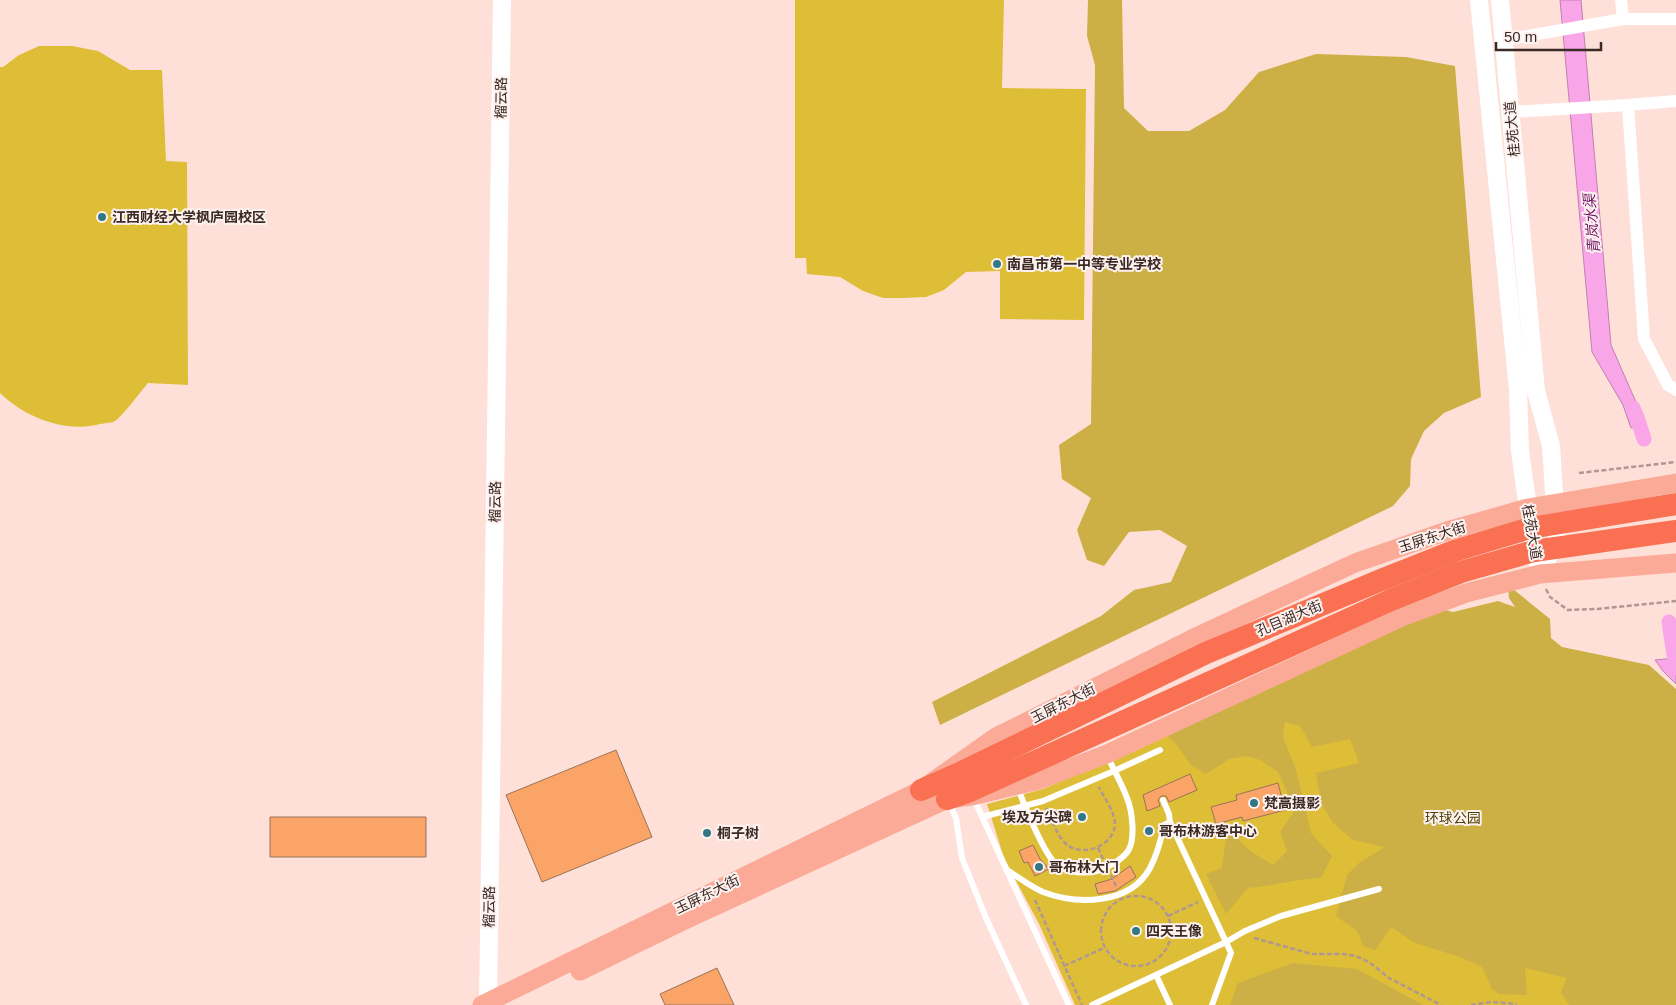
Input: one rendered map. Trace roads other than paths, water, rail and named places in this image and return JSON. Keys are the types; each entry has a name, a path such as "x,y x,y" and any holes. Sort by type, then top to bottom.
{"highway":[{"name":"孔目湖大街","path":"947,799 1206,653 1381,580 1454,552 1530,528 1676,504"},
{"name":"孔目湖大街","path":"922,790 968,786 1391,600 1461,572 1534,550 1676,531"}],"main road":[{"name":"玉屏东大街","path":"484,1004 922,790 996,737 1206,632 1355,564 1447,531 1528,508 1676,483"},
{"path":"968,786 1017,785 1110,763 1404,616 1466,593 1540,574 1676,563"},
{"name":"玉屏东大街","path":"509,1005 686,920 947,799"}],"street":[{"name":"榴云路","path":"484,1004 490,0"},
{"name":"榴云路","path":"484,1004 502,0"},
{"name":"桂苑大道","path":"1479,0 1518,389 1520,451 1540,574"},
{"name":"桂苑大道","path":"1500,0 1536,391 1551,446 1556,502 1557,540 1540,574"},
{"path":"1621,0 1623,19"},
{"path":"1504,40 1623,19 1676,19"},
{"path":"1510,112 1676,101"},
{"path":"1628,105 1644,339 1668,385 1676,390"}],"lane":[{"path":"982,817 1043,801 1110,763 1160,750"},
{"path":"1017,785 1024,805 1047,853 1056,864 1068,871 1084,873 1097,871 1115,863 1129,850 1132,836 1132,818 1128,799 1110,763"},
{"path":"968,786 1068,1005"},
{"path":"947,799 956,818 962,858 986,918 1026,1005"},
{"path":"1163,800 1170,822 1231,953 1212,1005"},
{"path":"1006,870 1042,891 1065,898 1084,901 1120,894 1137,884 1149,870 1157,851 1164,825 1170,822"},
{"path":"1092,1005 1281,916 1379,889"},
{"path":"1156,975 1170,1005"}],"water":[{"path":"1560,0 1581,0 1611,345 1646,425 1631,428 1623,405 1592,352"},
{"path":"1676,658 1676,684 1655,660"}],"waterway":[{"name":"青岚水渠","path":"1633,408 1644,439"},
{"name":"青岚水渠","path":"1669,622 1676,668"}],"place":[{"name":"江西财经大学枫庐园校区","path":"102,217"},
{"name":"南昌市第一中等专业学校","path":"997,264"},
{"name":"梵高摄影","path":"1254,803"},
{"name":"埃及方尖碑","path":"1082,817"},
{"name":"哥布林游客中心","path":"1149,831"},
{"name":"桐子树","path":"707,833"},
{"name":"哥布林大门","path":"1039,867"},
{"name":"四天王像","path":"1136,931"}],"park label":[{"name":"环球公园","path":"1453,818"}]}
